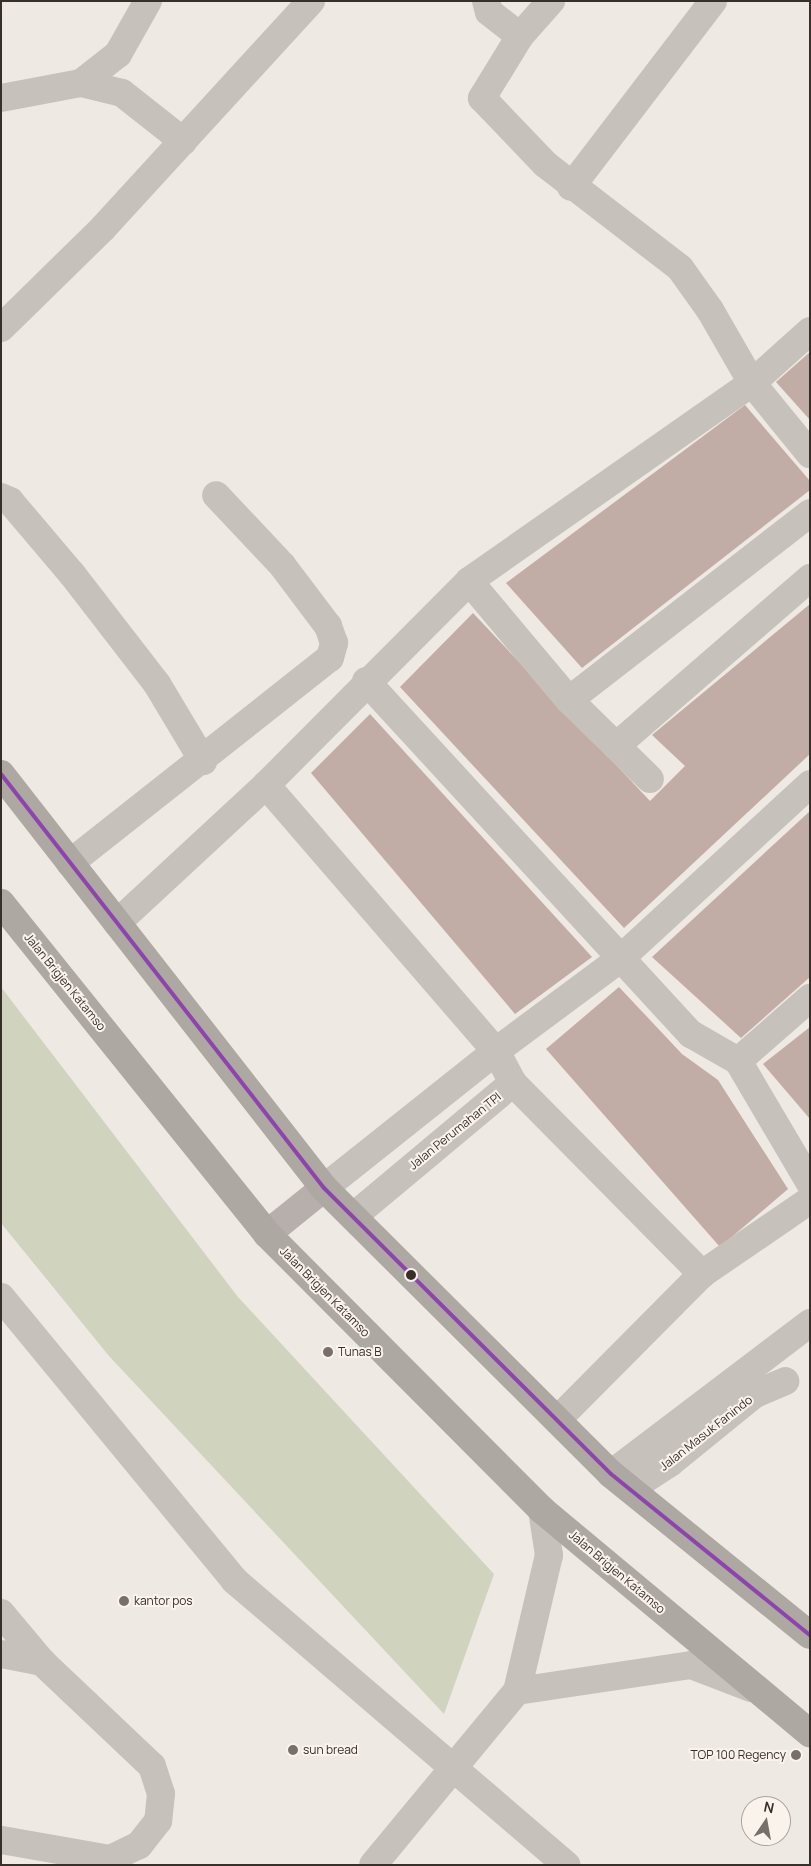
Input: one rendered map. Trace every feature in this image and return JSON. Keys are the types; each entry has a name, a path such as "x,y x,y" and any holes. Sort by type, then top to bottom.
{"highway":[{"path":"1,774 324,1188 355,1215 557,1420 621,1482 810,1635"},
{"name":"Jalan Brigjen Katamso","path":"1,903 268,1234 542,1510 810,1733"}],"main road":[{"path":"268,1234 324,1188"}],"street":[{"path":"81,83 118,54 148,1"},
{"path":"1,328 103,228 311,1"},
{"path":"486,1 489,12 520,36"},
{"path":"551,1 520,36 482,98 571,187 680,268 710,310 752,383 810,454"},
{"path":"571,187 713,1"},
{"path":"1,98 81,83 122,93 183,141"},
{"path":"117,922 266,785 366,681 469,581 752,383 810,331"},
{"path":"70,863 203,761 330,658 334,642 328,626 282,565 216,495"},
{"path":"1,497 10,501 72,574 152,677 203,761"},
{"path":"569,700 810,513"},
{"path":"616,746 810,578"},
{"path":"469,581 569,700 650,779"},
{"path":"366,681 691,1034 738,1061 810,1183"},
{"path":"324,1188 496,1051 621,958 810,784"},
{"path":"266,785 496,1051 513,1083 702,1274"},
{"path":"738,1061 810,998"},
{"name":"Jalan Perumahan TPI","path":"355,1215 396,1178 513,1083"},
{"path":"557,1420 702,1274 810,1200"},
{"path":"1,1297 234,1580 454,1766 566,1865"},
{"path":"621,1482 806,1332"},
{"name":"Jalan Masuk Fanindo","path":"621,1482 670,1463 755,1394 785,1381"},
{"path":"373,1865 517,1691 548,1555 542,1510"},
{"path":"1,1840 110,1859 138,1845 158,1821 161,1794 152,1766 42,1662 2,1614"},
{"path":"1,1654 42,1662"},
{"path":"517,1691 691,1665 755,1689"}],"green space":[{"path":"1,987 238,1297 494,1574 444,1714 109,1356 1,1223"}],"building":[{"path":"810,352 810,420 776,382"},
{"path":"745,405 810,481 810,490 582,668 506,583"},
{"path":"810,604 810,754 624,928 400,687 473,613 650,801 685,766 652,735"},
{"path":"370,714 592,957 515,1014 311,773"},
{"path":"810,811 810,977 741,1038 652,957"},
{"path":"619,987 682,1054 718,1080 788,1189 720,1247 546,1049"},
{"path":"810,1027 810,1119 763,1064"}],"transit line":[{"path":"1,774 324,1188 611,1474 810,1635"}],"place":[{"name":"Tunas B","path":"328,1352"},
{"name":"kantor pos","path":"124,1601"},
{"name":"sun bread","path":"293,1750"},
{"name":"TOP 100 Regency","path":"796,1755"}]}
